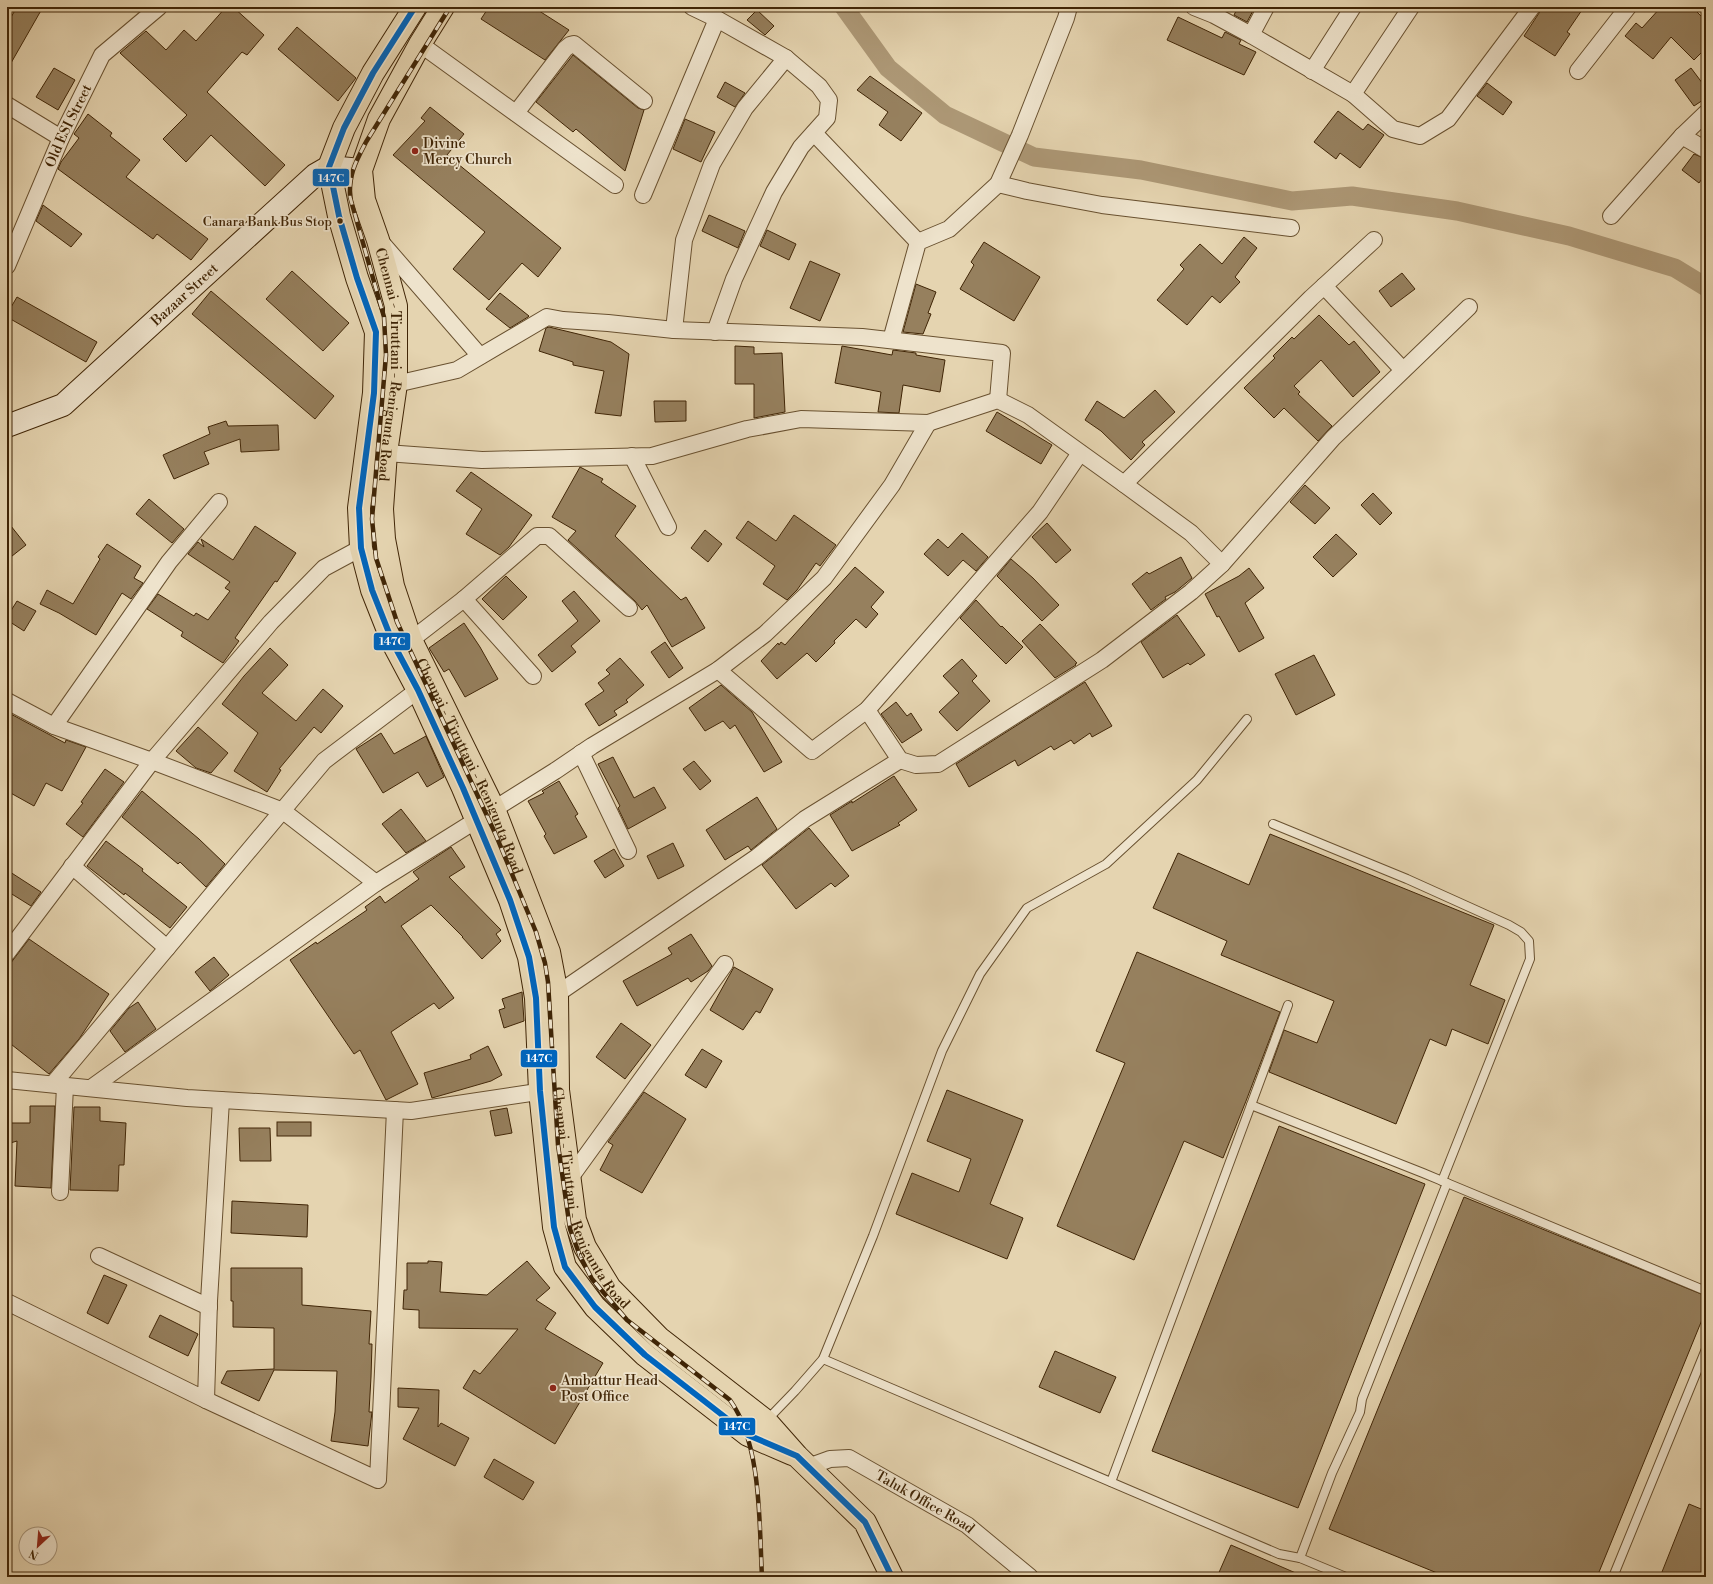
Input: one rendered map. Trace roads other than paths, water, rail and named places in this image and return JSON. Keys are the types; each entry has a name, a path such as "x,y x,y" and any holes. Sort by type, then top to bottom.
{"highway":[{"path":"329,167 344,128 370,80 415,7"},
{"name":"Chennai - Tiruttani - Renigunta Road","path":"443,7 420,44 379,119 361,170 364,200 378,240 396,306 396,384 386,453 382,509 384,539 394,586 411,640 485,815 549,952 557,994 549,1090 554,1227 565,1267 595,1307 645,1355 748,1435 802,1461"},
{"name":"Chennai - Tiruttani - Renigunta Road","path":"329,167 339,216 353,264 376,332 374,393 359,508 361,548 372,590 394,643 418,690 463,788 485,815 510,900 529,957 549,1090 570,1178 575,1220 585,1247 610,1288 658,1338 766,1421 802,1461 864,1522 892,1577"}],"street":[{"name":"Old ESI Street","path":"7,266 61,138 102,55 159,7"},
{"path":"692,7 717,19 786,58 819,86 829,100 827,118 801,147 774,192 734,279 715,332"},
{"path":"918,242 949,229 1000,181 1020,135 1069,7"},
{"path":"1194,7 1216,11 1250,34 1353,94 1393,130 1420,136 1448,119 1532,7"},
{"path":"1250,34 1266,7"},
{"path":"1312,70 1353,7"},
{"path":"1353,94 1411,7"},
{"path":"1578,71 1628,7"},
{"path":"643,195 717,19"},
{"path":"420,44 615,185"},
{"path":"516,113 565,49 574,44 644,101"},
{"path":"674,330 684,240 712,164 745,108 786,58"},
{"path":"7,105 61,138"},
{"path":"1611,216 1682,136 1706,113"},
{"path":"814,133 918,242"},
{"path":"1682,136 1706,150"},
{"path":"329,167 361,170"},
{"name":"Bazaar Street","path":"7,426 63,405 315,175 329,167"},
{"path":"1000,181 1028,191 1102,205 1291,228"},
{"path":"378,240 403,266 480,356"},
{"path":"1124,484 1324,286 1374,240"},
{"path":"891,340 918,242"},
{"path":"1324,286 1403,370"},
{"path":"867,710 900,760 916,765 938,764 1102,660 1190,592 1222,564 1333,438 1469,307"},
{"path":"396,384 457,370 547,317 562,320 674,330 862,337 1002,353 998,400"},
{"path":"386,453 482,460 652,456 747,429 801,419 928,423 998,400 1028,415 1124,484 1190,533 1222,564"},
{"path":"91,1088 376,883 581,753 718,670 765,634 824,578 892,485 928,423"},
{"path":"718,670 812,751 867,710 1040,512 1080,453"},
{"path":"632,456 668,526"},
{"path":"54,726 169,562 219,502"},
{"path":"411,640 464,598 537,536 549,536 629,608"},
{"path":"7,953 152,761 271,622 324,568 361,548"},
{"path":"464,598 533,676"},
{"path":"60,1192 59,1085 167,948 324,761 418,690"},
{"path":"7,701 54,726 152,761 283,811 376,883"},
{"path":"581,753 628,851"},
{"path":"557,994 757,857 805,819 900,760"},
{"path":"72,866 167,948"},
{"path":"570,1178 724,964"},
{"path":"7,1080 187,1098 411,1111 549,1090"},
{"path":"206,1400 209,1307 221,1100"},
{"path":"7,1302 206,1400 378,1480 395,1110"},
{"path":"100,1256 209,1307"},
{"name":"Taluk Office Road","path":"802,1461 849,1458 967,1525 1030,1577"}],"lane":[{"path":"766,1421 823,1359 873,1236 942,1050 980,974 1027,908 1106,864 1197,780 1247,719"},
{"path":"1273,824 1408,879 1509,925 1521,932 1529,941 1530,959 1362,1399 1360,1412 1332,1474 1300,1558"},
{"path":"1112,1482 1288,1005"},
{"path":"1250,1105 1445,1182 1706,1291"},
{"path":"1613,1577 1706,1349"},
{"path":"823,1359 1279,1554 1300,1558 1346,1577"}],"waterway":[{"path":"844,7 888,68 945,115 1034,157 1141,170 1292,201 1352,196 1457,211 1569,236 1675,268 1706,287"}],"railway":[{"path":"450,7 366,142 356,163 350,189 350,197 384,317 386,355 372,519 376,558 397,622 495,833 536,932 545,963 548,982 558,1145 570,1229 580,1256 592,1279 627,1320 730,1400 740,1418 748,1439 753,1462 759,1509 762,1577"}],"place":[{"name":"Divine Mercy Church","path":"415,151"},
{"name":"Canara Bank Bus Stop","path":"340,221"},
{"name":"Ambattur Head Post Office","path":"553,1388"}]}
